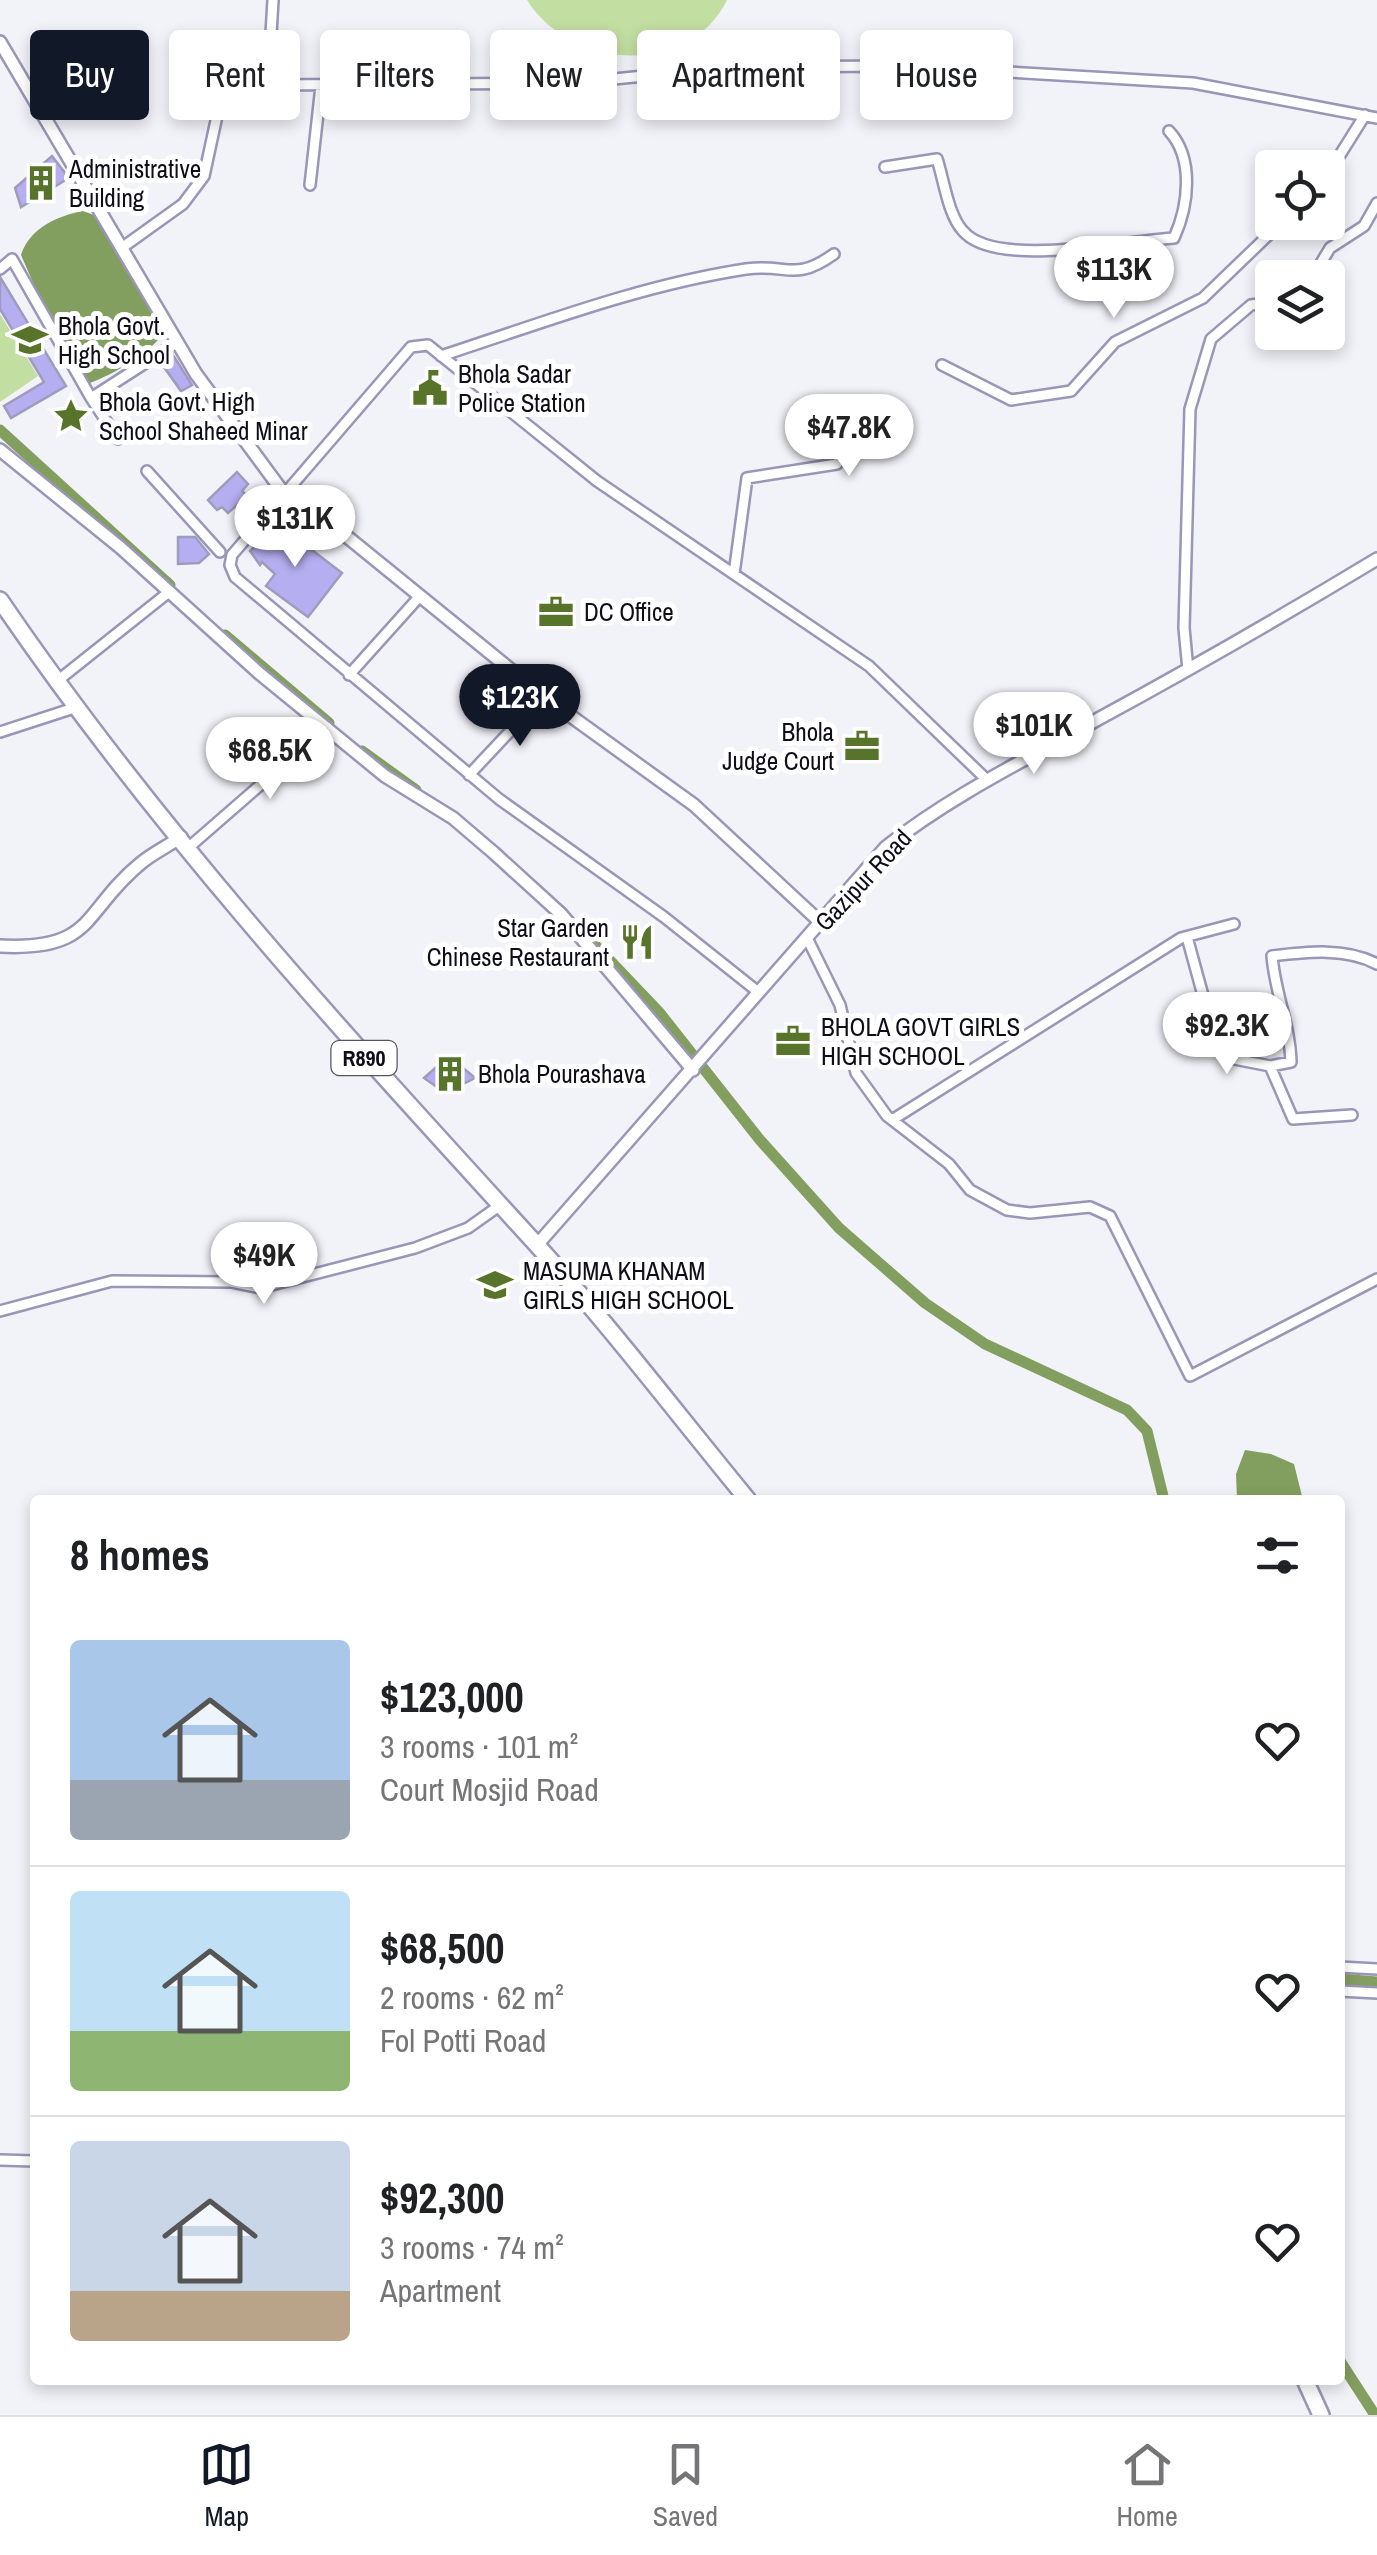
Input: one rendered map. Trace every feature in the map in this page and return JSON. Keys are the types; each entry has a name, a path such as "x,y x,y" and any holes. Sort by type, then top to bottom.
{"main road":[{"name":"R890","path":"0,600 74,708 333,1023 537,1245 744,1495"},
{"path":"1307,2385 1321,2415"}],"street":[{"path":"271,30 273,0"},
{"path":"0,42 196,374 307,522 324,518 543,696 694,804 820,920"},
{"path":"470,84 574,83 734,67 907,66 1192,83 1377,118"},
{"path":"310,185 320,102"},
{"path":"1343,150 1365,115"},
{"path":"124,247 183,204 204,176 219,120"},
{"path":"885,167 937,158 959,228 977,245 987,248 1076,250 1136,239 1174,238 1186,172 1181,144 1168,131"},
{"path":"1323,260 1330,248 1364,226 1377,203"},
{"path":"942,365 1011,400 1071,390 1115,342 1203,298 1263,240"},
{"path":"441,356 669,282 753,268 810,271 834,254"},
{"path":"0,269 12,259 118,439"},
{"path":"1188,670 1184,628 1190,410 1211,339 1255,305"},
{"path":"91,398 178,342"},
{"path":"756,991 664,917 469,775 235,577 230,564 241,543 411,347 428,346 597,481 869,666 986,779"},
{"path":"734,574 748,478 837,464 844,448 887,448"},
{"path":"0,450 122,548 168,592 385,776 453,818 561,914 693,1070"},
{"path":"147,472 220,552"},
{"name":"Gazipur Road","path":"537,1245 886,847 986,779 1188,670 1377,559"},
{"path":"56,682 168,592"},
{"path":"349,675 420,596"},
{"path":"469,775 543,696"},
{"path":"0,732 74,708"},
{"path":"0,946 31,948 72,934 88,924 140,863 184,842 327,727"},
{"path":"892,1120 1018,1037 1187,937 1234,924"},
{"path":"1187,937 1213,1032 1229,1058 1270,1066 1291,1062 1286,1015 1274,980 1272,956 1311,952 1364,956 1377,964"},
{"path":"808,940 840,1005 856,1073 892,1120 950,1164 970,1190 1007,1210 1030,1213 1090,1207 1110,1216 1190,1376 1377,1279"},
{"path":"1270,1066 1293,1119 1352,1114"},
{"path":"0,1310 112,1281 232,1282 260,1288 416,1248 468,1228 499,1206"},
{"path":"1345,1967 1377,1969"},
{"path":"1345,1991 1377,1994"},
{"path":"0,2160 30,2161"}],"shaded area":[{"path":"527,0 727,0 703,30 637,30 637,55 617,54 617,30 556,30"},
{"path":"83,211 102,218 151,313 166,328 144,353 90,383 41,301 21,255 31,237 46,225"},
{"path":"0,314 38,376 0,402"},
{"path":"1245,1450 1271,1454 1294,1464 1302,1495 1237,1495 1236,1474"}],"building":[{"name":"Administrative Building","path":"52,156 69,178 21,207 15,188"},
{"path":"0,277 66,386 11,418 4,406 44,382 0,309"},
{"path":"173,355 192,385 181,391 161,363"},
{"path":"237,472 248,484 242,491 247,496 228,513 222,507 217,510 208,500"},
{"path":"278,524 342,573 308,617 266,586 275,574 262,562 260,565 250,551"},
{"path":"178,537 195,537 209,554 199,563 178,564"},
{"name":"Bhola Pourashava","path":"449,1056 475,1078 465,1083 460,1078 450,1089 441,1090 424,1078"}],"waterway":[{"path":"0,430 170,585"},
{"path":"225,635 329,723"},
{"path":"362,751 416,790"},
{"path":"579,928 659,1012 760,1140 839,1228 925,1303 985,1344 1127,1410 1147,1431 1163,1495"},
{"path":"1345,1979 1377,1982"},
{"path":"1345,2369 1375,2415"}],"place":[{"name":"Administrative Building","path":"41,183"},
{"name":"Bhola Govt. High School","path":"30,340"},
{"name":"Bhola Sadar Police Station","path":"430,388"},
{"name":"Bhola Govt. High School Shaheed Minar","path":"71,416"},
{"name":"DC Office","path":"556,612"},
{"name":"Bhola Judge Court","path":"862,746"},
{"name":"Star Garden Chinese Restaurant","path":"637,942"},
{"name":"BHOLA GOVT GIRLS HIGH SCHOOL","path":"793,1041"},
{"name":"Bhola Pourashava","path":"450,1074"},
{"name":"MASUMA KHANAM GIRLS HIGH SCHOOL","path":"495,1285"}]}
